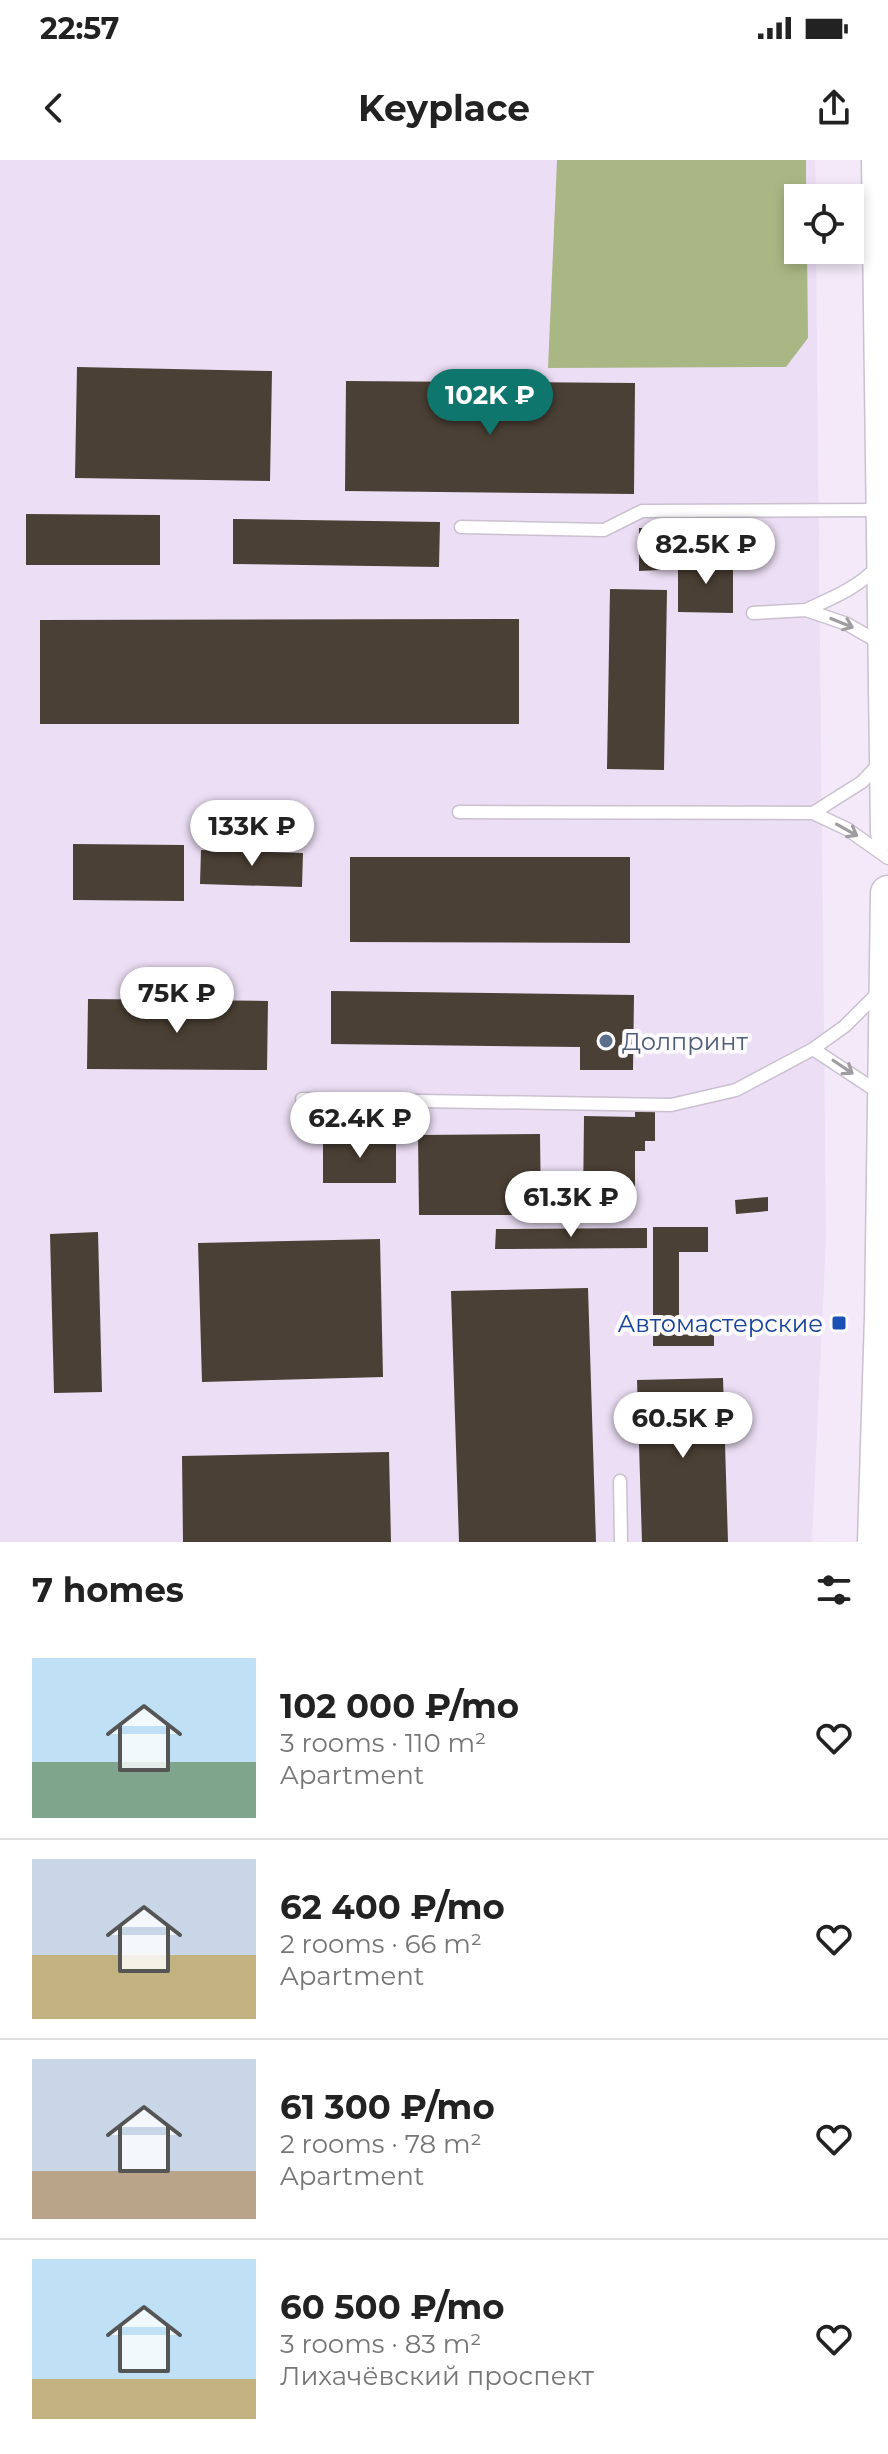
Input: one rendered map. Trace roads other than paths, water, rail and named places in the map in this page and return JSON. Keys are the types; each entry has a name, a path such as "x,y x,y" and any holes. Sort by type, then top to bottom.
{"main road":[{"path":"879,160 888,833"},
{"path":"875,1542 888,893"}],"lane":[{"path":"461,527 604,530 642,511 884,510"},
{"path":"753,613 806,610 847,591 867,577 885,558"},
{"path":"806,610 847,624 886,647"},
{"path":"813,813 862,782 887,754"},
{"path":"459,812 813,813 847,829 888,858"},
{"path":"302,1099 671,1105 736,1090 813,1049 855,1017 887,983"},
{"path":"813,1049 886,1098"},
{"path":"620,1481 621,1542"}],"place":[{"name":"Долпринт","path":"606,1041"},
{"name":"Автомастерские","path":"839,1323"}]}
